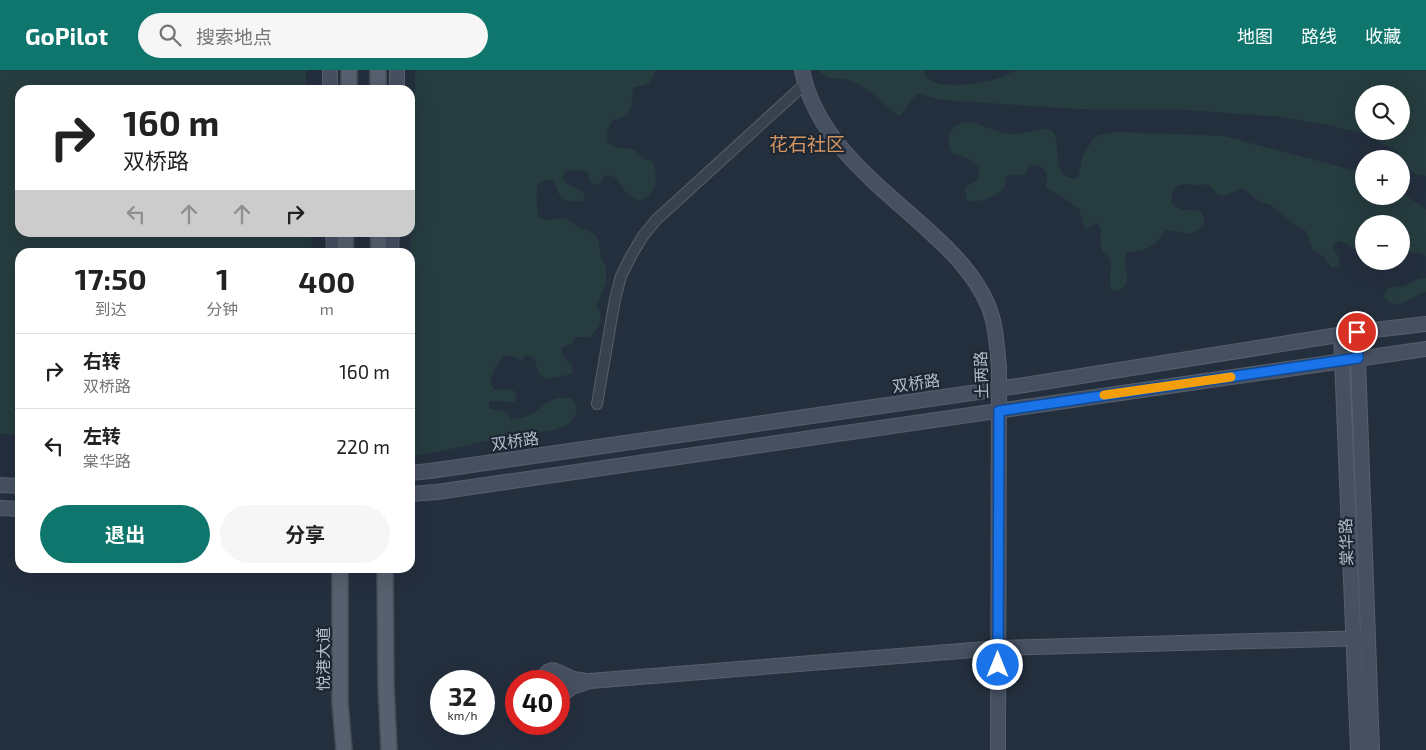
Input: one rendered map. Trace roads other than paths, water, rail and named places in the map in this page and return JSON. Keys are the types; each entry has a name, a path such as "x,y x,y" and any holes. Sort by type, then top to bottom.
{"main road":[{"path":"330,70 330,85"},
{"path":"349,70 349,85"},
{"path":"378,70 378,85"},
{"path":"397,70 397,85"},
{"name":"土两路","path":"802,70 805,84 818,115 841,148 853,162 954,254 974,279 988,305 996,333 999,388 998,750"},
{"name":"双桥路","path":"415,472 999,388 1357,332 1426,324"},
{"name":"棠华路","path":"1357,332 1372,750"},
{"name":"棠华路","path":"1341,335 1358,750"},
{"path":"415,494 437,492 1426,349"},
{"path":"0,485 15,486"},
{"path":"0,508 15,509"},
{"name":"悦港大道","path":"340,573 340,702 344,750"},
{"path":"385,573 386,686 389,750"},
{"path":"570,678 590,681 998,648 1367,638"},
{"path":"570,689 590,681"},
{"path":"339,750 340,702"}],"street":[{"path":"597,404 615,299 621,276 643,236 656,220 805,84"}],"district":[{"name":"花石社区","path":"807,144"}]}
